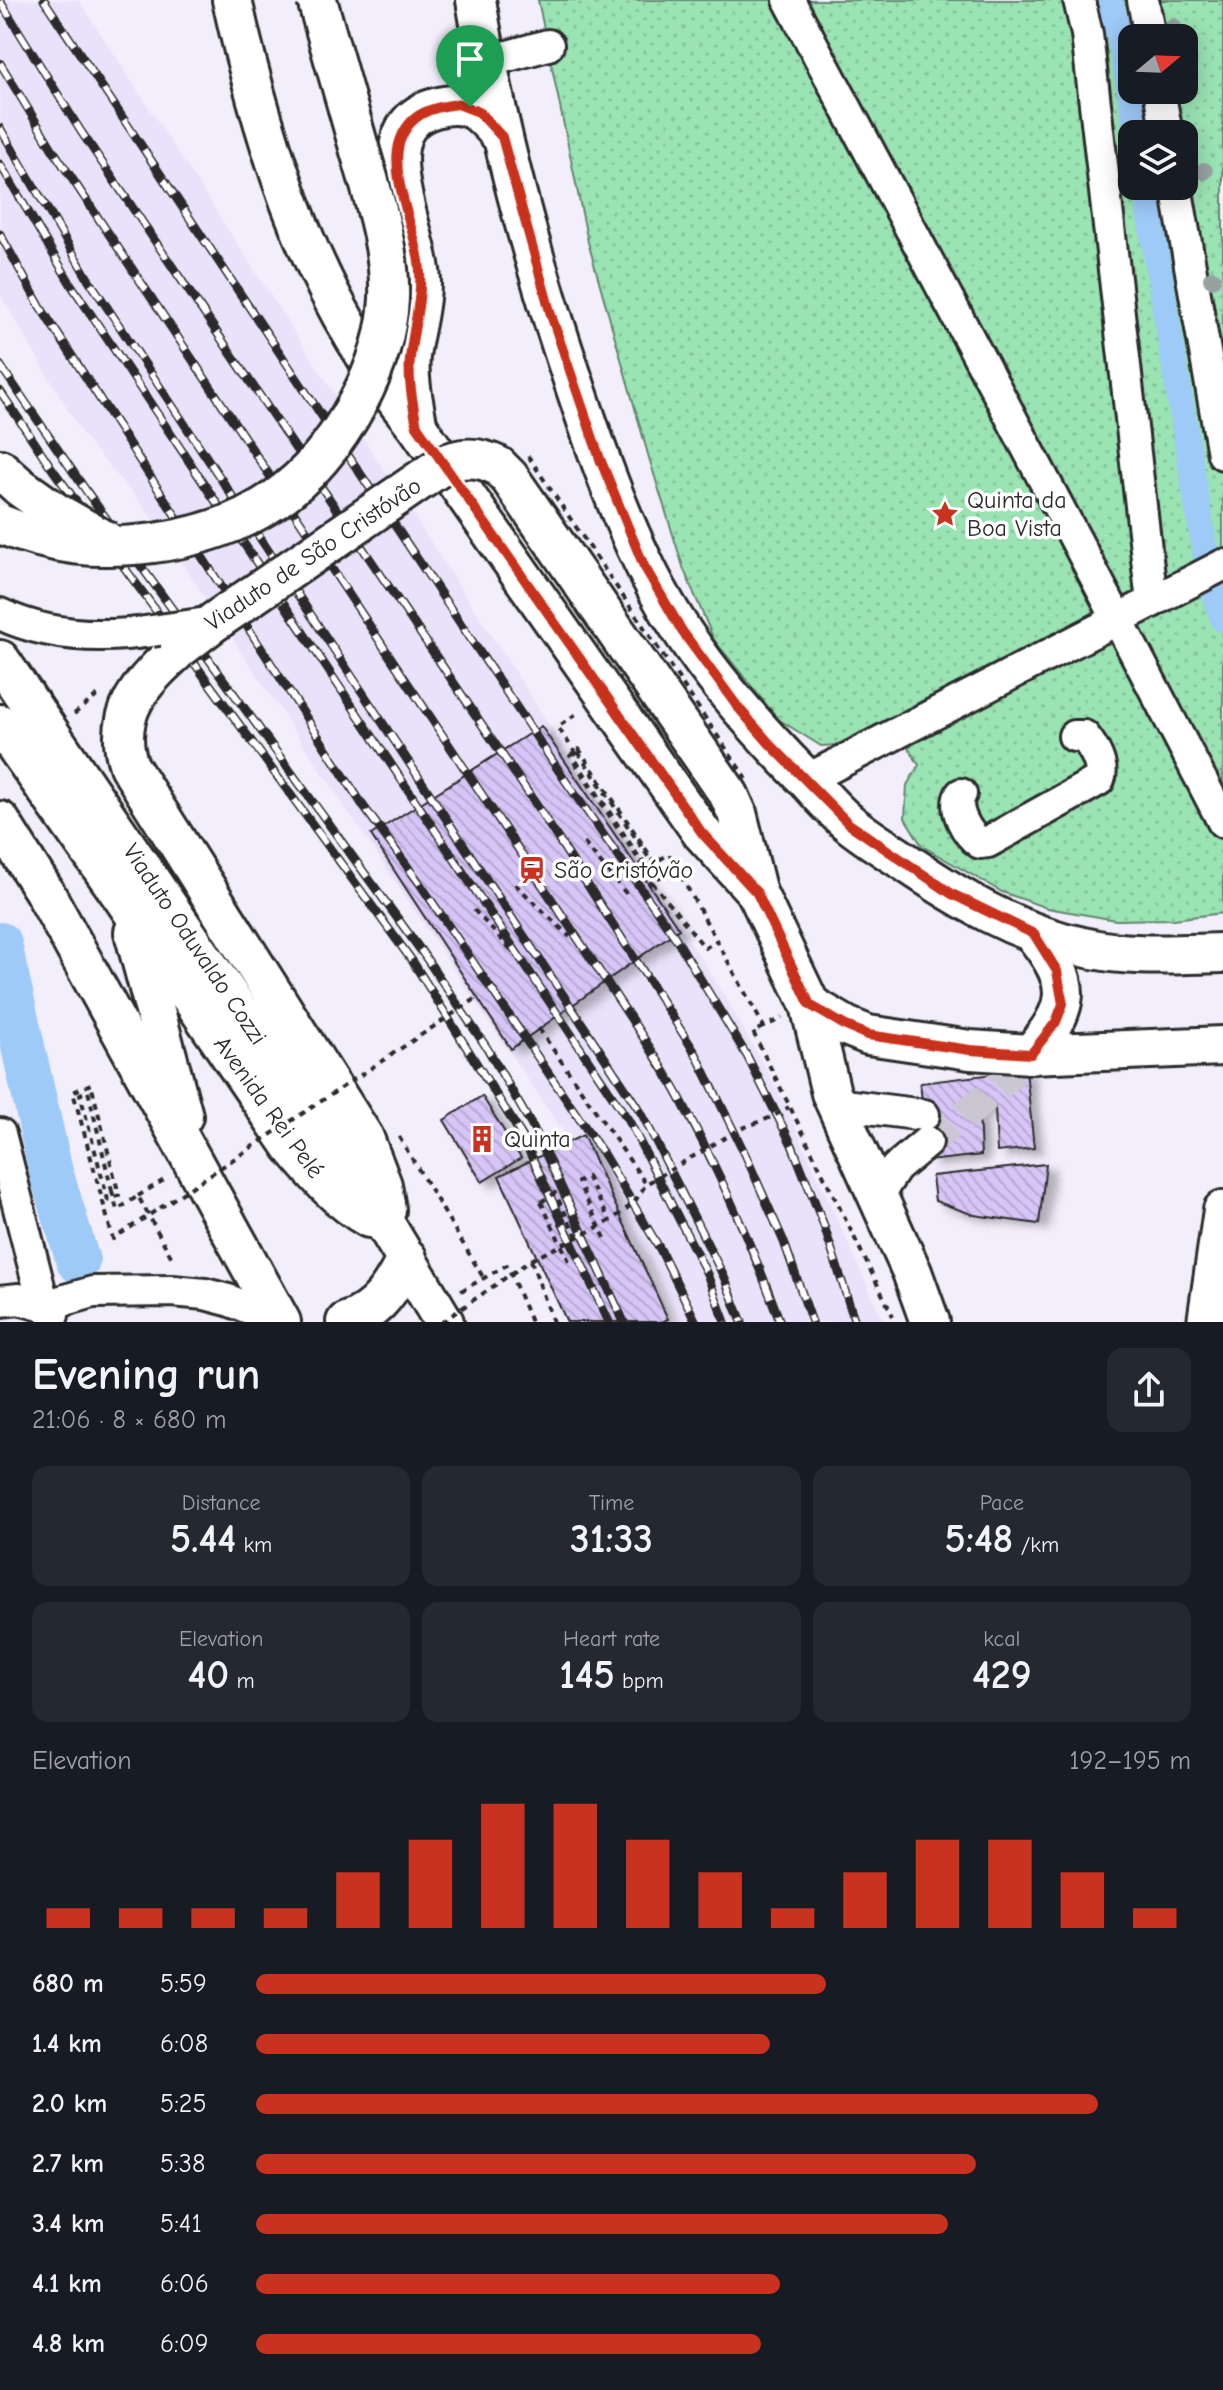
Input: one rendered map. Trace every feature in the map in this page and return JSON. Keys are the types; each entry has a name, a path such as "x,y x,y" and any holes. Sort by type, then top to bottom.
{"main road":[{"path":"232,0 266,135 303,239 333,302 357,343 702,833 757,893"},
{"path":"0,524 60,543 120,546 201,535 257,512 290,489 326,453 348,420 373,374 387,319 389,273 376,206 317,0"},
{"path":"476,0 502,137 572,379 600,459 644,566 705,664 769,743 849,824 952,894 1034,934 1098,950 1223,953"},
{"path":"417,426 410,376 421,272 399,179 398,147 404,130 416,116 434,108 458,104 479,112 502,137"},
{"name":"Viaduto de São Cristóvão","path":"398,1244 382,1185 364,1138 129,766 122,731 129,709 166,639 214,622 441,466 462,458 484,460 498,466 509,477 738,796"},
{"path":"0,469 55,512 103,540 120,546"},
{"name":"Viaduto Oduvaldo Cozzi","path":"0,660 287,1078 398,1244 440,1317"},
{"name":"Avenida Rei Pelé","path":"0,724 292,1146 320,1180 398,1244"},
{"path":"738,796 757,893 810,1005 836,1104 912,1272 930,1322"},
{"path":"4,831 44,891 285,1321"},
{"path":"124,899 162,1030 194,1161"},
{"path":"1023,1063 1056,1022 1063,1004 1057,971 1034,934"},
{"path":"1185,954 1223,982"},
{"path":"810,1005 868,1035 970,1050 1023,1063 1223,1046"},
{"path":"1207,1322 1223,1210"},
{"path":"346,1322 372,1309 396,1281 398,1244"}],"street":[{"path":"789,0 1119,619 1223,822"},
{"path":"1079,0 1087,34 1152,602"},
{"path":"1143,0 1147,24"},
{"path":"486,62 548,45"},
{"path":"1178,200 1223,454"},
{"path":"806,780 1222,566"},
{"path":"0,614 43,630 89,636 166,639"},
{"path":"961,794 957,802 958,810 972,837 980,843 988,842 1099,780 1102,775 1100,766 1087,739 1074,736"},
{"path":"836,1104 926,1128 878,1195"},
{"path":"0,1134 52,1314"},
{"path":"52,1314 93,1292 172,1291 228,1300 285,1321"},
{"path":"0,1301 19,1299 52,1314"}],"path":[{"path":"522,447 738,796"},
{"path":"66,719 105,689"},
{"path":"565,736 577,753 649,858 641,863 570,756 579,749 663,875 650,884 705,948 716,941"},
{"path":"577,753 573,756 646,868 669,854 764,1027"},
{"path":"584,843 629,897"},
{"path":"515,884 570,937"},
{"path":"474,910 526,966"},
{"path":"173,1260 138,1196 117,1210 112,1191 88,1091 80,1094 108,1200 119,1195 91,1084 73,1092 113,1239 477,998"},
{"path":"810,1005 753,1032 896,1322"},
{"path":"539,1029 646,1184"},
{"path":"440,1317 531,1260 610,1221 634,1203 646,1184 740,1129 789,1107"},
{"path":"397,1134 483,1277"},
{"path":"605,1238 578,1182 587,1177 610,1221"},
{"path":"569,1261 541,1202 555,1193 577,1237"},
{"path":"531,1260 553,1322"},
{"path":"440,1317 483,1277 507,1265 531,1322"}],"shaded area":[{"path":"0,0 79,0 725,996 783,1100 884,1322 678,1322 638,1244 145,508 84,437 0,294"}],"green space":[{"name":"Quinta da Boa Vista","path":"538,0 1223,0 1223,913 1174,919 1116,920 1047,908 1002,892 922,846 905,818 907,785 919,765 898,731 857,744 821,746 778,719 714,640 684,570 588,242"}],"building":[{"name":"São Cristóvão","path":"541,726 679,929 511,1049 371,835"},
{"path":"1026,1070 1034,1148 997,1152 995,1107 979,1112 981,1155 929,1161 920,1083"},
{"name":"Quinta","path":"482,1096 521,1158 482,1182 444,1120"},
{"path":"583,1135 668,1319 662,1322 567,1322 499,1176"},
{"path":"1046,1164 1039,1224 974,1215 935,1201 932,1176"}],"waterway":[{"path":"1110,0 1135,120"},
{"path":"1147,200 1210,582 1223,619"},
{"path":"0,944 51,1172 78,1261"}],"tunnel":[{"path":"927,1142 969,1112 1014,1072"}],"railway":[{"path":"44,0 567,783 675,937 747,1056 792,1145 823,1223 855,1322"},
{"path":"0,1 80,130 535,803 696,1054 784,1242 812,1322"},
{"path":"0,63 53,150 663,1069 721,1181 780,1322"},
{"path":"0,128 87,277 642,1114 724,1277 742,1322"},
{"path":"0,164 72,286 629,1121 707,1274 725,1322"},
{"path":"0,234 41,308 364,807 418,881 602,1152 660,1249 696,1322"},
{"path":"0,365 87,492 422,952 487,1048 536,1133 624,1322"},
{"path":"0,391 53,470 413,962 522,1136 609,1322"}],"place":[{"name":"Quinta da Boa Vista","path":"945,514"},
{"name":"São Cristóvão","path":"532,870"},
{"name":"Quinta","path":"482,1139"}],"route":[{"path":"448,105 470,107 479,112 502,137 551,315 600,459 644,566 666,604 737,706 849,824 952,894 1034,934 1044,946 1061,982 1063,1004 1056,1022 1031,1054 970,1050 868,1035 810,1005 757,893 702,833 417,426 410,358 421,272 399,179 398,147 404,130 422,112 448,105"}]}
